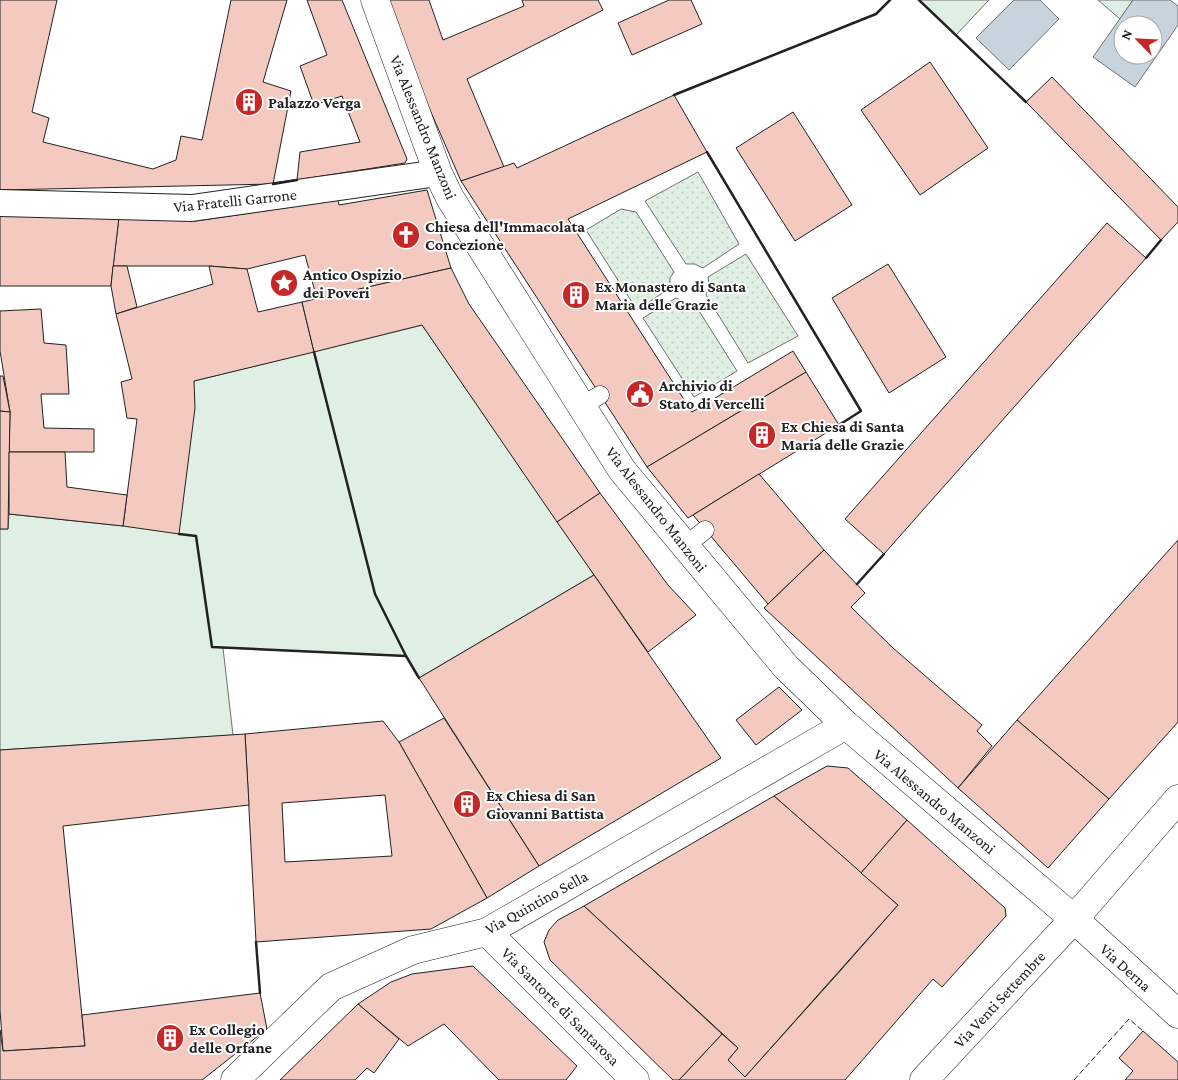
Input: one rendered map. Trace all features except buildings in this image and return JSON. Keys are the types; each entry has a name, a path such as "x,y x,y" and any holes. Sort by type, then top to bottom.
{"street":[{"name":"Via Alessandro Manzoni","path":"375,0 438,173 450,198 590,400 622,470 695,538 786,667 846,725 1074,919"},
{"name":"Via Fratelli Garrone","path":"0,203 192,208 438,173"},
{"name":"Via Quintino Sella","path":"236,1080 331,987 413,950 487,932 846,725"},
{"name":"Via Venti Settembre","path":"924,1080 1074,919 1178,799"},
{"name":"Via Derna","path":"1074,919 1178,1014"},
{"name":"Via Santorre di Santarosa","path":"487,932 635,1080"}],"green space":[{"path":"919,0 989,0 956,35"},
{"path":"1098,0 1133,0 1123,15 1115,15"},
{"path":"698,172 739,244 703,268 695,264 686,264 645,201"},
{"path":"621,209 636,212 674,272 670,278 670,288 637,310 586,230"},
{"path":"746,254 798,336 748,363 706,295 709,284 708,277"},
{"path":"676,298 687,303 694,303 737,371 694,397 643,318"},
{"path":"422,325 594,575 419,678 406,656 223,648 233,735 0,750 0,529 8,529 9,514 123,526 194,381"}],"shaded area":[{"path":"1014,0 1040,0 1059,19 1009,70 976,38"},
{"path":"1133,0 1170,0 1178,6 1178,25 1163,47 1163,15 1122,15"},
{"path":"1113,28 1113,65 1150,65 1135,87 1093,57"}],"fence":[{"path":"1074,1080 1129,1019 1143,1031"}],"wall":[{"path":"674,95 876,14 890,0"},
{"path":"919,0 1026,102"},
{"path":"707,152 861,411 839,425"},
{"path":"273,184 297,180"},
{"path":"1146,258 1161,240"},
{"path":"314,352 375,594 419,678"},
{"path":"179,534 196,536 212,647 406,656"},
{"path":"857,584 884,554"},
{"path":"256,942 260,993"}],"place":[{"name":"Palazzo Verga","path":"249,102"},
{"name":"Chiesa dell'Immacolata Concezione","path":"406,235"},
{"name":"Antico Ospizio dei Poveri","path":"284,283"},
{"name":"Ex Monastero di Santa Maria delle Grazie","path":"576,295"},
{"name":"Archivio di Stato di Vercelli","path":"640,394"},
{"name":"Ex Chiesa di Santa Maria delle Grazie","path":"762,435"},
{"name":"Ex Chiesa di San Giovanni Battista","path":"467,804"},
{"name":"Ex Collegio delle Orfane","path":"170,1038"}]}
